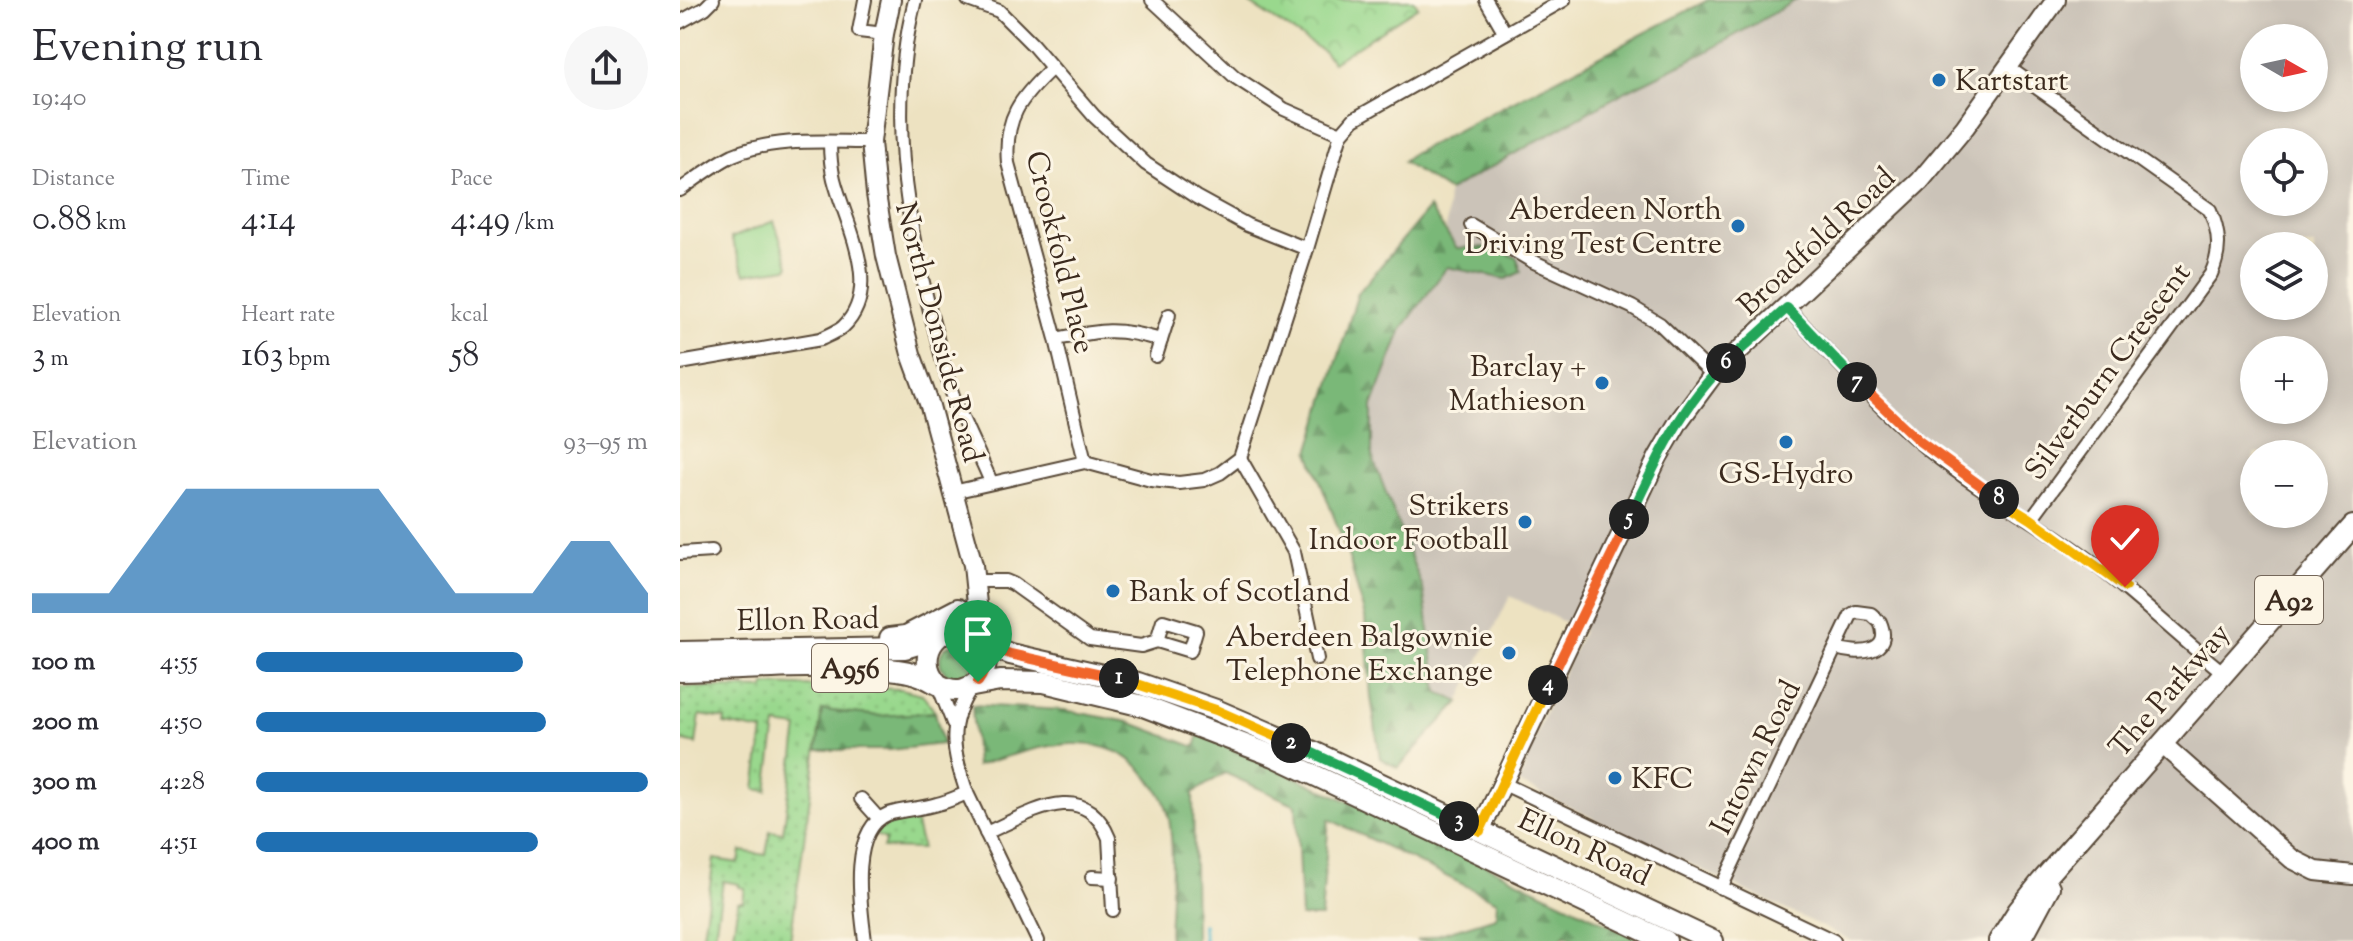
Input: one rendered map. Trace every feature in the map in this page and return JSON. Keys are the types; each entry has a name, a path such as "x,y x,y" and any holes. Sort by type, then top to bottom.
{"main road":[{"name":"The Parkway","path":"1999,941 2018,911 2353,526"},
{"path":"776,649 812,639 906,636 958,609"},
{"name":"A956","path":"973,686 952,690 937,683 928,671 926,662 929,647 948,631 959,630 974,636 981,643"},
{"name":"Ellon Road","path":"680,652 905,648 935,639"},
{"path":"973,686 986,666 986,654 981,643"},
{"name":"Ellon Road","path":"981,643 1010,654 1138,683 1216,710 1316,753 1713,941"},
{"name":"Ellon Road","path":"680,671 873,668 913,673 937,683"},
{"name":"Ellon Road","path":"973,686 1000,681 1044,682 1143,706 1274,756 1666,941"},
{"name":"The Parkway","path":"2020,941 2064,858"}],"street":[{"path":"680,22 713,0"},
{"path":"865,0 859,31 884,34"},
{"name":"North Donside Road","path":"891,0 871,142 886,256 911,354 930,406 973,565 981,643"},
{"name":"North Donside Road","path":"915,0 902,68 899,137 906,201 917,261 955,400 991,482"},
{"path":"968,0 999,11 1094,116 1146,164 1247,225 1307,249"},
{"path":"1152,0 1235,77 1284,109 1341,134"},
{"path":"1486,0 1505,33"},
{"path":"953,492 1085,462 1151,480 1179,483 1204,480 1240,458 1341,134 1354,119 1564,0"},
{"name":"Broadfold Road","path":"1480,831 1666,441 1713,375 1920,181 1965,127 2056,0"},
{"name":"Crookfold Place","path":"1052,68 1031,88 1015,110 1006,139 1008,163 1056,339 1085,462"},
{"name":"Silverburn Crescent","path":"2009,68 2210,210 2219,240 2219,257 2211,274 2031,519"},
{"path":"680,363 821,339 841,329 848,320 860,295 860,267 834,179 830,142"},
{"path":"680,190 732,156 774,144 871,142"},
{"path":"1471,225 1532,261 1632,307 1660,324 1713,375"},
{"path":"1787,308 1919,441 1974,483 2031,519 2125,587 2224,673"},
{"path":"1156,356 1169,315"},
{"path":"1056,339 1099,331 1126,330 1161,340"},
{"path":"1240,458 1294,552 1312,654"},
{"path":"680,553 712,551"},
{"path":"935,639 974,581 1006,581 1090,639 1141,646 1157,641"},
{"name":"Intown Road","path":"1721,888 1836,648"},
{"path":"937,683 954,726"},
{"path":"973,686 958,709 954,726 955,750 967,793 1038,941"},
{"path":"2162,744 2292,859 2316,871 2353,875"},
{"path":"1502,783 1834,941"},
{"path":"865,941 858,871 869,836 879,819 891,813 936,805 967,793"},
{"path":"861,799 879,819"},
{"path":"986,833 1054,804 1067,802 1088,809 1105,827 1109,838 1113,910"},
{"path":"1092,877 1112,878"}],"shaded area":[{"path":"1796,0 2353,0 2353,941 1852,941 1519,783 1544,715 1583,631 1510,596 1459,702 1438,692 1423,589 1372,456 1372,407 1402,329 1448,267 1491,247 1457,248 1446,229 1448,191 1628,90 1706,52"}],"green space":[{"path":"1244,0 1414,0 1418,7 1333,62 1323,51"},
{"path":"1708,0 1796,0 1448,191 1403,162 1412,154"},
{"path":"1429,208 1457,248 1491,247 1517,258 1521,272 1506,279 1447,267 1402,329 1372,407 1372,456 1423,589 1438,692 1459,702 1398,768 1380,758 1371,697 1365,617 1347,551 1309,452 1358,293"},
{"path":"774,221 789,265 787,268 745,274 731,238"},
{"path":"957,643 969,648 974,660 969,672 957,677 945,672 940,660 945,648"},
{"path":"765,685 901,689 922,694 935,712 881,716 822,710 790,941 732,941 738,902 743,902 745,888 723,881 714,941 702,941 714,859 739,863 741,851 766,855 770,831 783,833 798,728 776,725 767,791 755,789 763,731 724,724 725,719 700,715 696,744 680,740 680,687 764,689"},
{"path":"972,705 1064,710 1129,722 1195,747 1199,734 1434,840 1643,941 1578,941 1564,934 1559,941 1417,941 1496,917 1497,901 1329,819 1321,917 1301,917 1296,805 1225,773 1193,793 1195,941 1169,941 1172,864 1169,818 1161,795 1147,776 1130,759 1110,749 1088,745 1043,747 976,766"},
{"path":"822,710 881,716 935,712 943,744 890,750 817,750"},
{"path":"914,816 922,849 883,848 886,839 875,835 882,825 896,818"}],"waterway":[{"path":"1203,925 1204,941"}],"place":[{"name":"Kartstart","path":"1939,80"},
{"name":"Aberdeen North Driving Test Centre","path":"1738,226"},
{"name":"Barclay + Mathieson","path":"1602,383"},
{"name":"GS-Hydro","path":"1786,442"},
{"name":"Strikers Indoor Football","path":"1525,522"},
{"name":"Bank of Scotland","path":"1113,591"},
{"name":"Aberdeen Balgownie Telephone Exchange","path":"1509,653"},
{"name":"KFC","path":"1615,778"}],"route":[{"path":"978,682 987,660 981,643 1010,654 1138,683 1216,710 1316,753 1480,831 1666,441 1713,375 1787,308 1866,391 1939,458 2125,587"}]}
